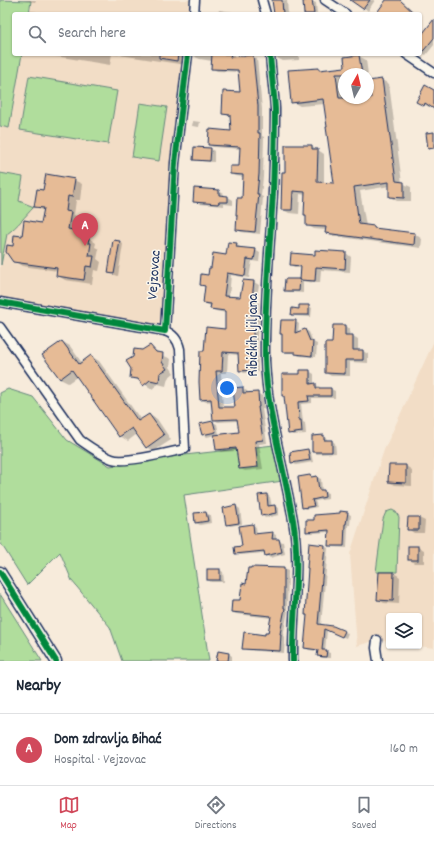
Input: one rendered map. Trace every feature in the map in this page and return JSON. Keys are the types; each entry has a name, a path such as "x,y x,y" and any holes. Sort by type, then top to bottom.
{"main road":[{"path":"0,572 56,661"}],"street":[{"path":"194,12 195,0"},
{"path":"261,0 265,12"},
{"path":"325,0 343,12"},
{"name":"Vejzovac","path":"165,331 175,163 188,56"},
{"name":"Ribićkih ljiljana","path":"270,56 275,108 273,192 265,320 265,362 269,400 293,521 296,558 293,661"},
{"path":"409,56 434,73"},
{"path":"0,302 135,325 171,333 180,349 185,449 139,459 114,460 96,451 80,440 0,328"},
{"path":"377,640 376,648 378,661"}],"shaded area":[{"path":"0,0 195,0 194,12 12,12 12,56 188,56 165,331 0,302"},
{"path":"434,341 434,648 422,646 422,613 386,613 386,642 377,640 357,646 350,554 384,450"}],"green space":[{"path":"0,0 31,1 29,12 12,12 12,56 22,56 9,128 0,126"},
{"path":"29,76 117,91 108,144 20,130"},
{"path":"140,103 167,107 159,161 132,157"},
{"path":"0,173 23,177 19,201 34,207 7,234 1,265"},
{"path":"8,389 33,397 67,440 110,466 185,455 274,445 283,481 184,495 209,661 122,661 110,627 72,581 60,552 27,585 0,542 0,393"},
{"path":"392,510 396,512 399,517 397,572 376,572 383,519 386,512"},
{"path":"0,594 42,661 0,661"}],"building":[{"path":"272,0 282,0 283,12 274,12"},
{"path":"312,0 314,12 304,12 303,1"},
{"path":"350,0 370,0 363,9"},
{"path":"386,0 400,0 413,12 379,12 378,11"},
{"path":"434,19 434,38 422,53 422,34"},
{"path":"159,56 178,56 177,61 159,58"},
{"path":"212,56 253,56 258,106 258,133 260,133 257,194 259,194 255,232 236,230 237,198 242,198 243,175 230,174 230,166 239,166 240,147 208,145 209,129 231,131 230,115 222,114 223,91 240,92 238,70 211,69"},
{"path":"359,56 361,68 338,68 338,74 336,74 338,104 374,104 374,80 382,79 396,181 404,182 404,198 389,197 389,182 354,187 359,224 374,226 374,228 415,233 414,245 325,233 326,227 306,226 306,215 304,215 305,192 293,191 292,210 281,210 282,172 285,172 285,145 312,145 312,149 318,149 317,182 334,183 323,99 291,103 288,70 319,68 319,70 345,67 344,57"},
{"path":"425,85 434,90 434,109 425,103 424,106 416,102"},
{"path":"434,132 434,148 428,149 426,133"},
{"path":"194,147 211,148 210,161 193,160"},
{"path":"46,174 75,179 72,197 68,196 66,211 71,212 68,229 83,232 82,236 89,238 88,243 91,243 89,256 94,256 92,267 86,266 84,280 56,276 57,268 13,262 6,252 7,245 13,246 14,235 22,236 24,220 41,223 44,208 34,207 37,189 43,190"},
{"path":"194,188 219,190 219,195 228,196 228,202 219,202 218,204 193,202"},
{"path":"113,240 120,241 114,274 108,273"},
{"path":"228,242 237,243 236,247 256,249 254,260 247,259 245,276 227,273 224,296 240,297 243,280 254,281 252,299 254,299 253,312 255,312 253,332 254,370 239,371 238,353 223,352 222,371 216,371 219,407 235,407 233,388 243,387 243,393 258,392 258,407 263,440 255,441 258,467 239,469 236,448 216,450 214,435 239,432 237,419 213,420 211,399 200,400 199,382 200,351 204,351 206,327 225,329 225,311 210,309 211,304 203,303 205,286 200,285 201,274 208,275 209,268 211,268 213,253 226,255"},
{"path":"315,250 346,252 345,269 316,267 315,281 300,280 301,266 290,265 291,253 315,255"},
{"path":"285,279 300,279 299,291 284,291"},
{"path":"299,305 309,305 309,315 291,315 292,308 299,309"},
{"path":"281,320 296,320 295,333 305,329 310,341 313,341 312,356 295,354 295,352 282,352 282,334 280,334"},
{"path":"333,325 345,325 345,335 353,335 353,350 363,350 363,360 345,360 345,374 325,373 325,343 332,343"},
{"path":"62,341 79,364 91,355 138,421 149,414 164,435 146,448 132,428 119,437 72,370 60,379 42,355"},
{"path":"150,345 156,352 163,353 162,362 167,369 160,373 159,382 150,380 143,386 138,379 130,378 131,369 126,361 133,357 134,349 142,350"},
{"path":"300,370 310,370 310,384 316,383 316,388 331,388 331,396 308,396 309,401 298,402 299,420 301,420 302,432 288,434 284,396 282,396 282,374 300,374"},
{"path":"213,421 216,432 202,435 199,424"},
{"path":"324,435 324,440 332,440 332,452 312,452 312,436"},
{"path":"308,449 310,460 291,463 290,452"},
{"path":"389,465 406,465 406,483 388,482"},
{"path":"310,475 311,477 317,476 319,490 324,490 325,497 312,500 314,506 302,508 298,477"},
{"path":"267,494 268,506 275,505 276,513 261,516 258,495"},
{"path":"236,505 239,523 226,525 223,508"},
{"path":"340,511 348,512 345,524 344,546 328,546 329,530 306,532 306,520 314,520 314,515 340,513"},
{"path":"206,512 208,521 195,523 194,513"},
{"path":"408,517 419,517 419,530 407,530"},
{"path":"253,524 254,534 273,532 272,539 279,539 282,552 265,556 264,551 235,554 234,547 242,546 239,526"},
{"path":"309,543 325,545 318,624 333,626 345,631 342,637 324,629 322,650 327,650 326,657 317,656 318,650 304,648 307,615 305,615"},
{"path":"408,546 418,546 418,560 408,560"},
{"path":"248,568 284,568 285,608 280,634 280,651 242,649 244,632 265,635 265,633 268,633 271,616 231,612 232,600 240,600 242,583 246,584"},
{"path":"207,569 220,569 220,580 207,580"},
{"path":"379,572 394,572 393,601 377,600"},
{"path":"218,651 229,653 228,661 216,661"}],"cycle path":[{"path":"0,302 165,331 175,163 188,56"},
{"path":"270,56 275,109 275,129 273,192 266,297 265,360 266,380 272,420 293,520 295,537 296,572 293,661"},
{"path":"0,572 56,661"}],"place":[{"name":"Dom zdravlja Bihać","path":"85,246"}]}
